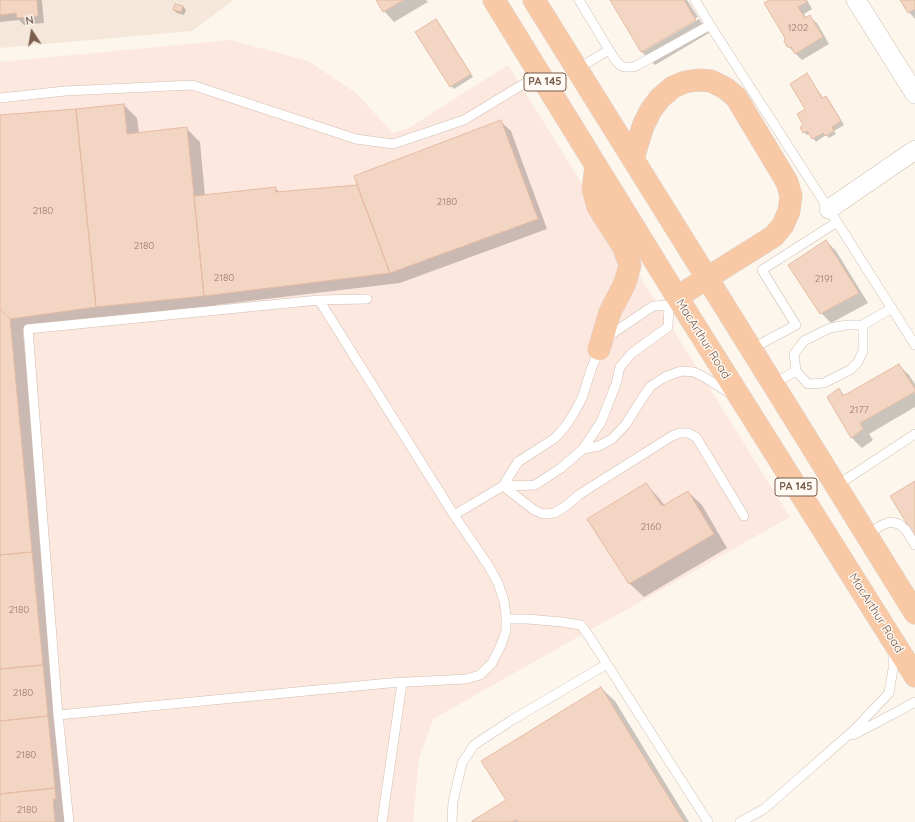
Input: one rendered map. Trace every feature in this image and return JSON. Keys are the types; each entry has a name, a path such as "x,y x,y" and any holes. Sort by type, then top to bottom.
{"highway":[{"name":"MacArthur Road","path":"494,0 596,165 673,301 743,402 915,676"},
{"name":"PA 145","path":"537,1 577,69 915,613"},
{"path":"633,159 651,110 660,98 673,87 685,82 698,80 711,81 725,88 736,97 787,182 791,196 789,212 784,225 774,236 673,301"},
{"path":"596,165 593,189 598,207 623,246 630,265 625,283 610,312 599,349"}],"street":[{"path":"856,0 915,94"},
{"path":"833,215 915,150"}],"lane":[{"path":"579,0 616,61 624,67 633,67 638,65 710,25"},
{"path":"695,0 915,345"},
{"path":"577,69 609,50"},
{"path":"0,98 65,91 192,85 356,139 393,144 464,120 540,74"},
{"path":"751,350 796,325 762,270 833,215"},
{"path":"69,822 58,715 28,329 319,300 367,299"},
{"path":"58,715 402,683 466,679 480,674 492,663 506,631 504,601 498,583 319,300"},
{"path":"454,515 503,486 518,462 555,438 565,427 573,416 582,398 599,349 610,335 653,306 673,301 668,327 632,353 620,367 616,384 601,422 583,449 561,468 534,485 503,486"},
{"path":"863,325 863,351 858,362 850,370 824,383 808,384 796,371 794,354 804,341 830,328 847,325 863,325 892,308"},
{"path":"583,449 599,446 612,438 626,424 650,386 665,377 681,371 694,372 743,402"},
{"path":"773,384 796,371"},
{"path":"503,486 534,510 543,514 554,513 566,506 580,494 672,436 688,432 696,437 744,516"},
{"path":"836,486 915,434"},
{"path":"867,535 882,525 890,522 899,524 906,530 915,545"},
{"path":"506,619 527,619 581,625 708,822"},
{"path":"740,822 764,809 855,729 889,693 893,668 893,641"},
{"path":"452,822 453,802 462,762 474,745 512,720 607,664"},
{"path":"382,822 402,683"},
{"path":"843,740 915,702"}],"shaded area":[{"path":"0,0 234,0 192,31 0,48"},
{"path":"231,40 308,61 356,93 393,133 407,129 508,65 790,517 433,719 419,759 413,822 0,822 0,62"}],"building":[{"path":"0,0 37,0 38,16 17,18 16,13 0,15"},
{"path":"376,0 404,0 383,12"},
{"path":"610,0 684,0 696,20 641,52"},
{"path":"769,0 805,0 807,2 798,7 805,18 810,15 823,37 795,54 791,47 787,47 784,41 785,38 764,3"},
{"path":"900,0 915,0 915,9 908,13"},
{"path":"175,4 183,6 181,12 173,10"},
{"path":"436,19 471,74 450,87 415,32"},
{"path":"807,73 822,98 826,96 841,121 832,127 834,131 826,136 823,133 812,139 807,131 803,133 800,127 803,125 797,114 805,109 790,84"},
{"path":"124,104 127,134 187,127 204,296 96,307 76,109"},
{"path":"76,109 96,307 10,319 0,309 0,115"},
{"path":"501,120 538,219 390,273 354,176"},
{"path":"357,185 390,273 204,296 194,196 276,187 276,192"},
{"path":"826,240 859,293 820,314 788,265"},
{"path":"0,309 10,319 32,552 0,555"},
{"path":"899,364 915,389 915,392 860,423 863,429 851,438 827,397 839,388 843,396"},
{"path":"915,481 915,537 890,496"},
{"path":"646,483 662,506 688,491 714,534 629,584 587,519"},
{"path":"32,552 43,665 0,669 0,555"},
{"path":"43,665 48,716 0,721 0,669"},
{"path":"601,687 684,822 518,822 517,820 511,822 472,822 506,800 481,761"},
{"path":"48,716 55,788 0,794 0,721"},
{"path":"55,788 56,799 53,799 55,822 0,822 0,794"}]}
